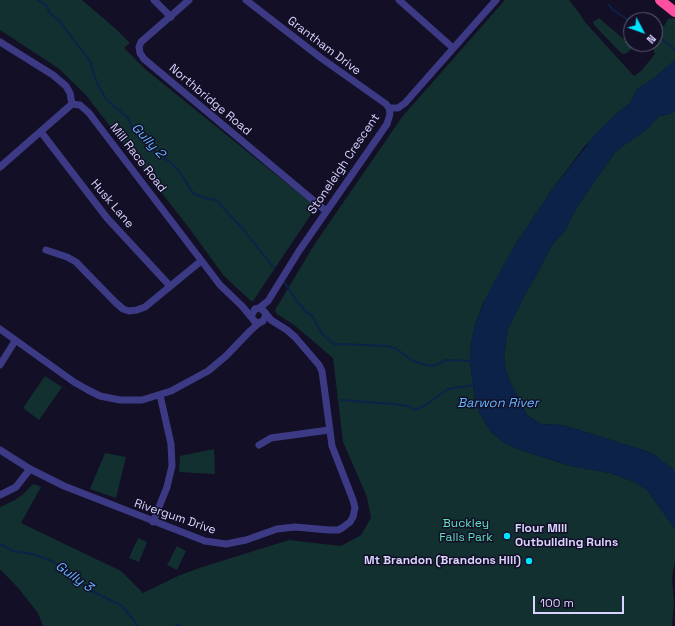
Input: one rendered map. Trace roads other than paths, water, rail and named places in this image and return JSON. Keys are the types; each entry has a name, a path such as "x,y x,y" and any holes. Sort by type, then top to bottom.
{"highway":[{"path":"660,0 675,12"}],"street":[{"path":"154,0 171,17"},
{"name":"Northbridge Road","path":"189,0 142,42 139,47 140,53 144,59 326,211"},
{"name":"Grantham Drive","path":"246,0 321,58 386,104 389,108"},
{"path":"253,6 259,0"},
{"path":"399,0 453,48"},
{"name":"Stoneleigh Crescent","path":"246,335 249,331 252,313 268,300 326,211 387,124 390,114 389,108 398,108 405,103 496,0"},
{"path":"0,42 53,75 66,86 70,93 72,104 0,167"},
{"name":"Mill Race Road","path":"72,104 80,105 86,110 184,236 220,285 252,318"},
{"name":"Husk Lane","path":"41,132 107,218 170,286"},
{"path":"46,250 67,257 76,262 115,302 123,309 129,311 145,307 201,261"},
{"name":"Stoneleigh Crescent","path":"0,329 74,382 100,396 120,400 142,400 160,395 184,385 208,371 226,356 264,318 268,300"},
{"path":"242,306 263,310 264,318 256,322 252,318"},
{"name":"Rivergum Drive","path":"0,450 64,486 205,541 221,544 246,540 284,528 295,527 338,530 342,528 350,522 355,508 335,456 329,430 322,372 319,365 295,337 280,326 264,318"},
{"path":"0,365 15,341"},
{"path":"153,522 167,487 172,466 171,444 160,395"},
{"path":"259,445 271,438 329,430"},
{"path":"0,495 16,487 30,468"}],"water":[{"name":"Barwon River","path":"675,60 675,110 670,114 659,116 648,128 616,151 601,172 577,207 564,232 552,245 524,296 508,329 504,356 506,371 527,415 541,424 561,425 573,428 652,453 675,471 675,529 647,490 635,482 610,473 571,466 520,450 503,442 491,432 480,414 475,401 470,361 471,342 476,322 491,287 515,245 549,194 598,131 630,103 637,89 654,78"}],"waterway":[{"name":"Gully 2","path":"38,0 47,6 49,12 60,22 90,61 97,83 106,99 128,118 132,128 159,156 169,161 179,171 193,193 204,198 216,200 242,228 274,268"},
{"path":"609,5 623,17"},
{"path":"663,40 675,50"},
{"name":"Gully 2","path":"283,280 296,300 306,312 312,315 326,338 336,345 385,346 395,348 413,361 433,366 446,360 472,361"},
{"path":"341,400 408,406 415,410 424,406 448,389 474,385"},
{"name":"Gully 3","path":"0,544 13,551 32,554 52,561 73,575 90,590 122,606 137,626"},
{"path":"176,624 180,626"}],"place":[{"name":"Flour Mill Outbuilding Ruins","path":"507,536"},
{"name":"Mt Brandon (Brandons Hill)","path":"529,561"}],"park label":[{"name":"Buckley Falls Park","path":"466,531"}]}
